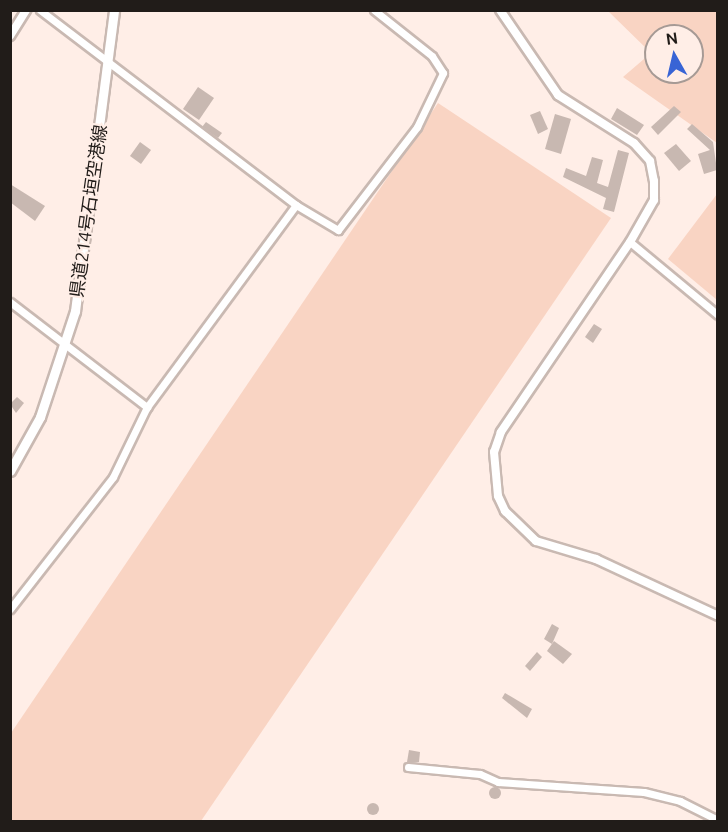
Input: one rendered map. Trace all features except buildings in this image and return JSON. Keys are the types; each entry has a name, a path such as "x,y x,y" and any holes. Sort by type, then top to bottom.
{"main road":[{"name":"県道214号石垣空港線","path":"10,471 40,417 67,343 86,256 114,10"}],"street":[{"path":"10,36 26,10"},
{"path":"40,10 296,205 343,229 433,101 441,63 374,10"},
{"path":"500,10 558,95 634,143 650,161 654,200 630,242 501,432 494,452 498,496 505,512 536,541 596,559 717,616"},
{"path":"10,609 113,477 147,407 296,205"},
{"path":"630,242 717,315"},
{"path":"10,302 67,343 147,407"},
{"path":"408,766 480,774 498,783 644,792 680,801 717,820"}],"shaded area":[{"path":"608,11 717,11 717,143 623,77 644,59 644,84 704,84 704,24 644,24 644,46"},
{"path":"438,103 611,218 201,821 11,821 11,733"},
{"path":"717,194 718,300 668,259"}]}
